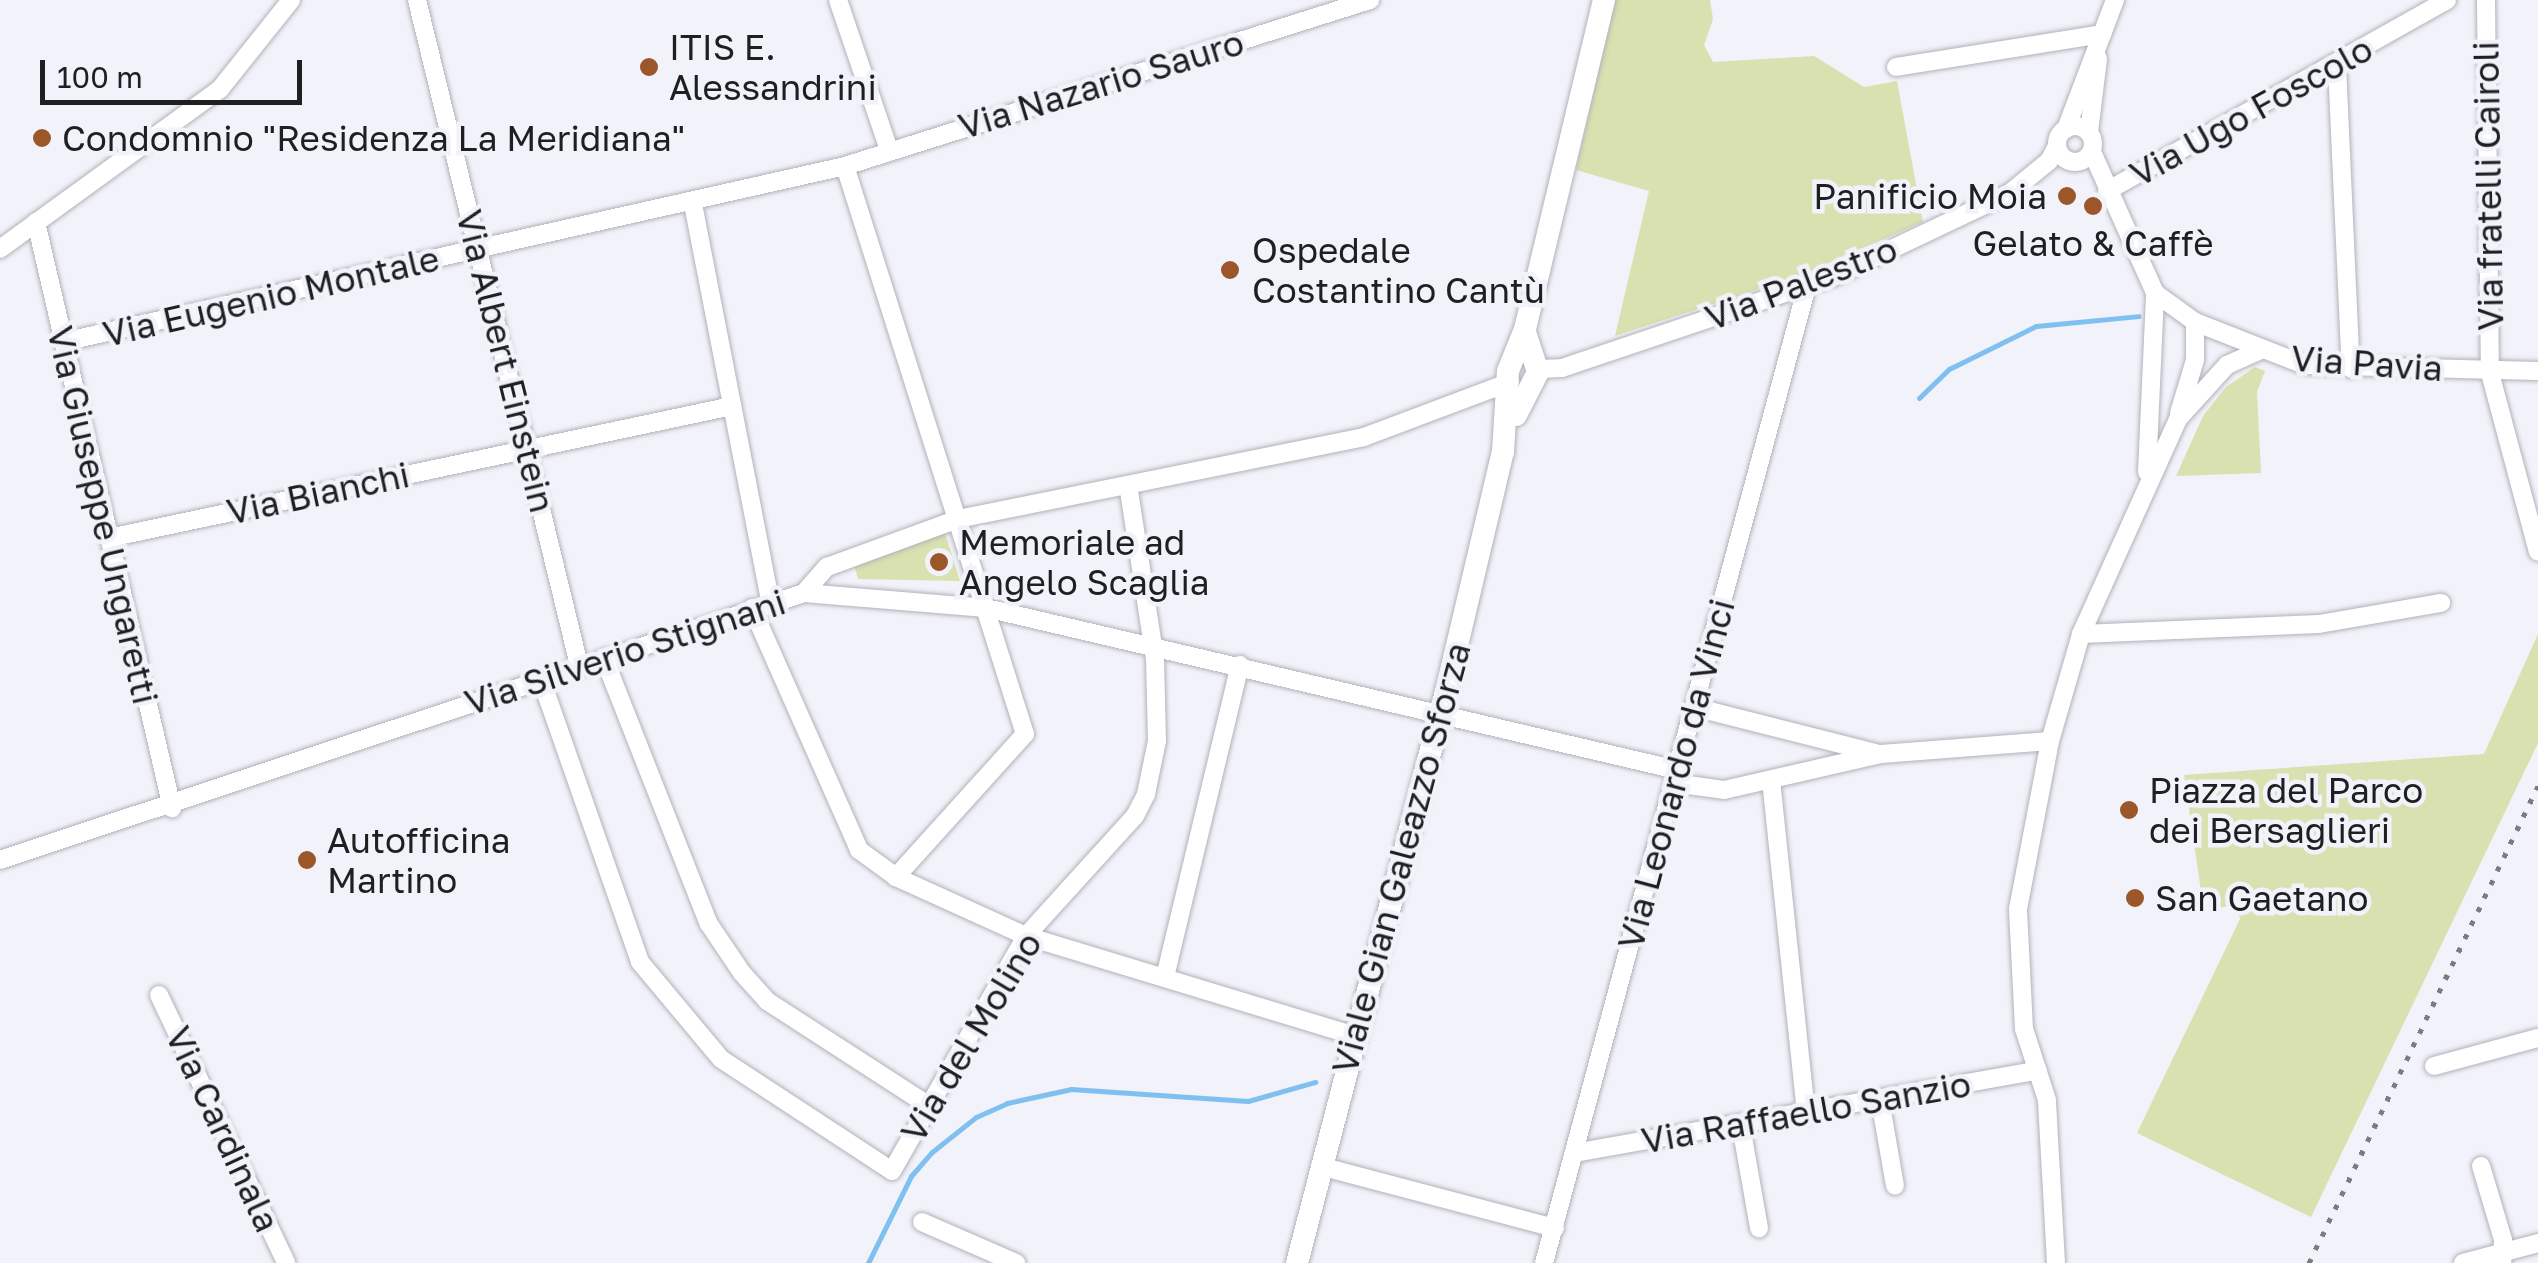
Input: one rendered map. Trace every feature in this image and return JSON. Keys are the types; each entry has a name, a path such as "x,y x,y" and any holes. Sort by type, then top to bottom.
{"street":[{"path":"4,240 36,222 220,89 291,0"},
{"name":"Via Albert Einstein","path":"417,0 579,664"},
{"path":"838,0 889,150"},
{"name":"Via Nazario Sauro","path":"693,204 845,166 1370,0"},
{"name":"Viale Gian Galeazzo Sforza","path":"1297,1263 1441,712 1524,371 1525,329 1604,0"},
{"path":"2074,159 2066,128 2115,0"},
{"name":"Via Ugo Foscolo","path":"2106,191 2337,66 2447,0"},
{"name":"Via fratelli Cairoli","path":"2486,0 2490,373 2538,552"},
{"path":"1896,67 2102,34"},
{"path":"2066,128 2089,132 2102,34"},
{"path":"2337,66 2351,369"},
{"name":"Via Pavia","path":"2089,132 2074,159 2106,191 2155,293 2195,322 2259,351 2351,369 2538,371"},
{"name":"Via Palestro","path":"804,593 828,567 958,519 1364,437 1524,371 1562,368 1808,286 1989,205 2074,159"},
{"path":"845,166 1025,734 896,877"},
{"path":"693,204 770,601"},
{"name":"Via Eugenio Montale","path":"63,342 693,204"},
{"name":"Via Giuseppe Ungaretti","path":"36,222 172,808"},
{"name":"Via Leonardo da Vinci","path":"1544,1263 1808,286"},
{"path":"2146,483 2155,293"},
{"path":"2056,1263 2047,1100 2024,1028 2018,909 2050,742 2081,634 2178,419 2195,360 2195,322"},
{"path":"2178,419 2227,365 2259,351"},
{"name":"Via Bianchi","path":"109,538 732,406"},
{"name":"Via del Molino","path":"541,679 640,962 720,1060 892,1171 1026,936 1135,816 1146,794 1157,741 1155,659 1149,643 1128,485"},
{"name":"Via Silverio Stignani","path":"0,860 172,808 579,664 804,593 986,608 1441,712 1724,790 1881,754"},
{"path":"2081,634 2319,624 2440,604"},
{"path":"752,608 859,850 896,877 1026,936 1356,1036"},
{"path":"604,658 709,924 742,973 766,1001 929,1106"},
{"path":"1165,977 1240,664"},
{"path":"1694,707 1881,754 2050,742"},
{"path":"1771,780 1806,1114"},
{"name":"Via Cardinala","path":"159,995 286,1263"},
{"path":"2434,1066 2538,1038"},
{"name":"Via Raffaello Sanzio","path":"1574,1152 1740,1126 2038,1070"},
{"path":"1880,1100 1895,1186"},
{"path":"1740,1126 1759,1228"},
{"path":"1320,1166 1555,1228"},
{"path":"2481,1166 2502,1240 2501,1258"},
{"path":"922,1222 1016,1263"},
{"path":"2463,1263 2501,1258 2538,1243"}],"green space":[{"path":"1615,0 1710,0 1713,19 1704,45 1713,62 1814,56 1864,87 1897,81 1923,222 1801,275 1615,336 1649,191 1576,170"},
{"path":"2255,367 2265,371 2257,392 2261,473 2176,476 2203,416 2226,387"},
{"path":"945,533 960,581 858,579 854,564"},
{"path":"2538,634 2538,743 2311,1217 2137,1133 2240,919 2236,905 2211,909 2210,896 2202,898 2184,775 2484,754"}],"waterway":[{"path":"1919,398 1949,369 2036,326 2139,316"},
{"path":"868,1263 911,1176 932,1152 976,1117 1007,1103 1071,1089 1248,1101 1315,1082"}],"railway":[{"path":"2309,1263 2538,786"}],"place":[{"name":"ITIS E. Alessandrini","path":"649,67"},
{"name":"Condomnio \"Residenza La Meridiana\"","path":"42,138"},
{"name":"Panificio Moia","path":"2067,196"},
{"name":"Gelato & Caffè","path":"2093,206"},
{"name":"Ospedale Costantino Cantù","path":"1230,270"},
{"name":"Memoriale ad Angelo Scaglia","path":"939,562"},
{"name":"Piazza del Parco dei Bersaglieri","path":"2129,810"},
{"name":"Autofficina Martino","path":"307,860"},
{"name":"San Gaetano","path":"2135,898"}]}
